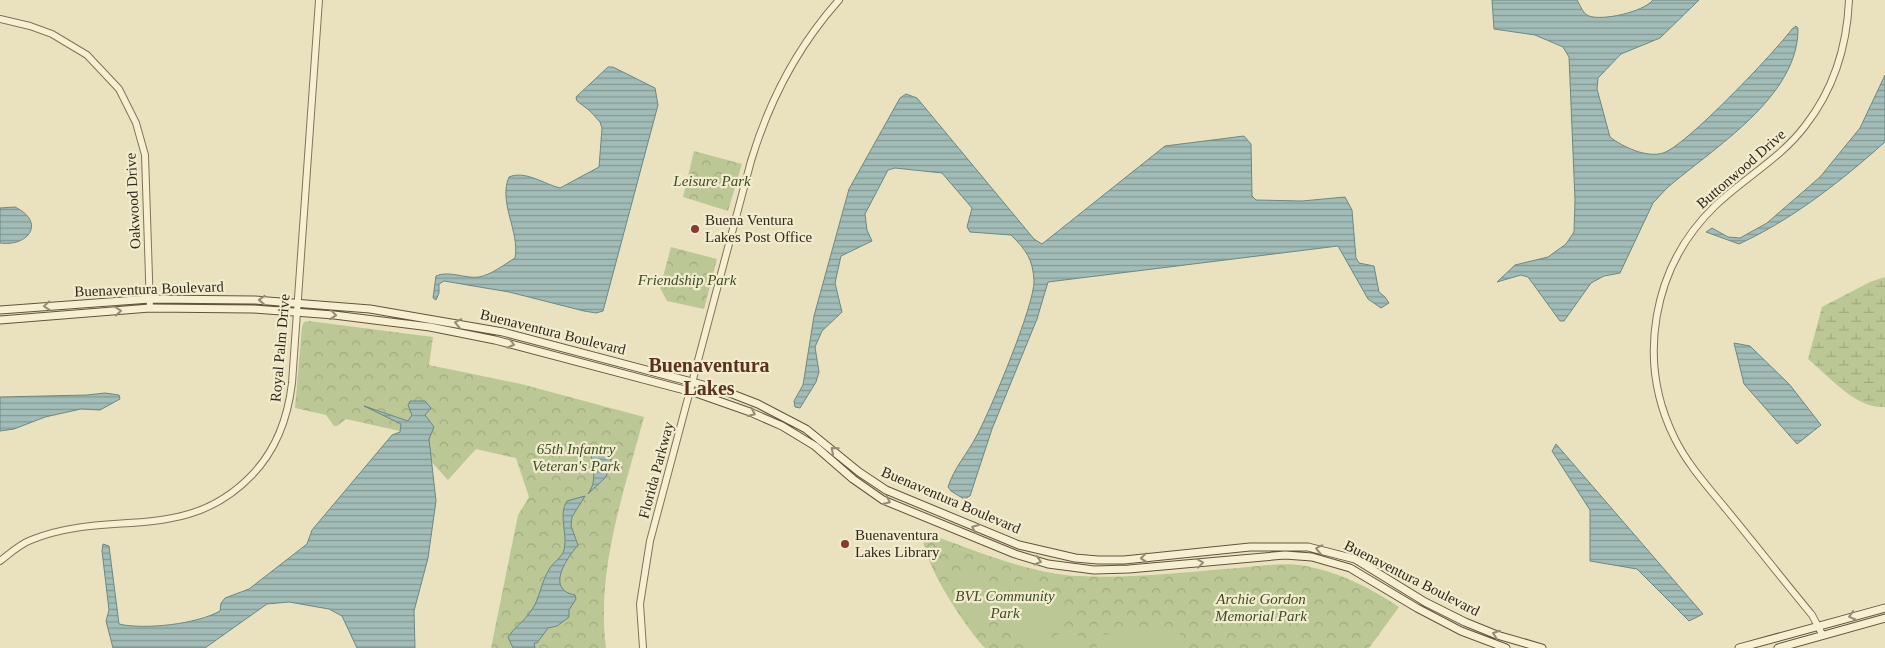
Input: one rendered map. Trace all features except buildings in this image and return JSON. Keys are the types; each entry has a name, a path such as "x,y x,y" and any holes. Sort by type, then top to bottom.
{"main road":[{"name":"Buenaventura Boulevard","path":"0,310 150,299 297,302 388,312 503,332 722,390 788,419 820,439 859,472 886,490 1019,545 1074,558 1098,560 1124,560 1250,547 1288,545 1315,548 1354,560 1425,602 1465,622 1521,645 1542,648"},
{"name":"Buenaventura Boulevard","path":"0,320 150,308 296,312 430,327 495,340 717,399 782,426 815,446 860,485 883,500 1015,554 1048,564 1094,570 1129,569 1285,555 1312,557 1350,568 1417,608 1461,631 1506,648"},
{"path":"1739,648 1885,608"},
{"path":"1778,648 1822,634 1885,618"}],"street":[{"name":"Royal Palm Drive","path":"0,561 30,540 50,534 75,528 138,524 181,518 217,503 243,485 264,460 282,429 290,398 319,0"},
{"name":"Florida Parkway","path":"643,648 640,604 650,541 762,124 800,50 839,0"},
{"name":"Buttonwood Drive","path":"1822,634 1819,626 1694,470 1676,440 1659,396 1653,363 1653,337 1658,311 1673,264 1692,232 1717,204 1790,144 1822,103 1834,78 1843,50 1849,0"},
{"name":"Oakwood Drive","path":"0,19 30,26 64,41 87,55 119,90 136,123 144,155 150,308"}],"green space":[{"name":"Leisure Park","path":"694,151 742,164 728,211 683,197"},
{"name":"Friendship Park","path":"671,247 717,259 704,309 667,301 660,288"},
{"path":"1885,277 1885,407 1864,403 1854,397 1834,383 1808,359 1822,307 1870,282"},
{"name":"65th Infantry Veteran's Park","path":"309,321 433,337 429,365 521,384 644,417 621,502 608,560 604,618 606,648 491,648 518,515 529,497 516,458 476,449 448,480 404,432 346,419 337,426 334,426 326,415 295,408 302,327 304,322"},
{"path":"922,531 1019,565 1040,571 1078,576 1138,576 1281,564 1306,566 1354,582 1377,593 1399,607 1369,648 985,648 966,624 945,592 928,559"},
{"name":"BVL Community Park","path":"967,575 1010,587 1006,604 999,615 981,625 971,627 955,602 964,577"},
{"path":"1023,577 1066,607 1065,613 1058,624 1030,648 1016,633 1012,624 1011,614 1014,595"},
{"path":"1070,627 1075,629 1084,648 1036,648"},
{"path":"1180,631 1180,648 1097,648 1095,639 1099,635"}],"water":[{"path":"1492,0 1577,0 1587,15 1604,17 1632,12 1653,0 1699,0 1660,38 1621,54 1598,78 1597,89 1610,137 1628,148 1649,154 1663,153 1690,134 1750,76 1792,29 1796,26 1798,28 1795,53 1784,76 1769,98 1750,119 1667,188 1653,203 1620,273 1604,276 1591,283 1564,321 1560,321 1528,277 1521,275 1497,282 1515,265 1548,257 1566,244 1574,232 1575,200 1569,57 1563,47 1535,35 1494,29"},
{"path":"608,67 613,67 655,88 658,105 603,311 596,313 584,311 509,292 444,281 439,284 439,293 436,300 433,298 436,276 452,274 468,277 484,276 515,258 515,238 506,197 509,177 515,175 528,176 560,188 599,167 602,128 600,122 577,101 576,97"},
{"path":"1885,75 1885,142 1815,199 1759,234 1739,244 1706,232 1712,228 1728,237 1740,238 1767,223 1820,177 1860,128"},
{"path":"906,94 917,98 1034,239 1042,244 1165,146 1244,136 1251,144 1252,196 1256,200 1302,201 1345,197 1352,210 1356,258 1359,263 1374,266 1379,292 1389,303 1381,308 1368,299 1338,246 1048,282 1037,319 992,429 970,496 964,499 948,487 982,425 1000,384 1020,334 1034,281 1028,255 1011,235 970,232 967,227 972,208 942,173 895,168 888,170 865,214 867,230 872,241 841,256 835,283 842,312 822,331 815,347 819,372 816,382 800,408 795,407 794,401 803,385 814,316 849,189 900,98"},
{"path":"15,207 30,220 32,226 30,232 19,241 0,243 0,208"},
{"path":"1734,343 1750,346 1790,385 1821,425 1797,444 1744,384"},
{"path":"105,393 119,395 120,399 100,410 81,409 45,417 14,429 0,431 0,397"},
{"path":"410,401 425,401 431,408 425,415 434,427 429,439 436,501 428,558 414,611 415,648 357,648 342,616 329,609 289,602 267,604 205,648 113,648 106,621 109,610 102,551 103,544 109,546 119,624 130,626 171,625 210,616 220,611 221,603 225,598 249,589 307,544 312,530 392,435 400,432 401,424 364,406 408,421 412,415 408,405"},
{"path":"1556,444 1703,614 1689,621 1637,569 1590,561 1590,510 1552,451"},
{"path":"598,447 606,448 612,456 606,477 588,494 594,479 591,452"},
{"path":"585,496 572,517 571,526 578,545 564,566 560,581 561,587 566,592 575,595 576,599 569,610 569,617 557,626 548,628 537,643 534,643 535,648 513,648 508,637 531,611 547,573 564,550 564,506 567,501"}],"place":[{"name":"Buena Ventura Lakes Post Office","path":"695,229"},
{"name":"Buenaventura Lakes Library","path":"845,544"}],"district":[{"name":"Buenaventura Lakes","path":"709,376"}],"park label":[{"name":"Archie Gordon Memorial Park","path":"1261,608"}]}
